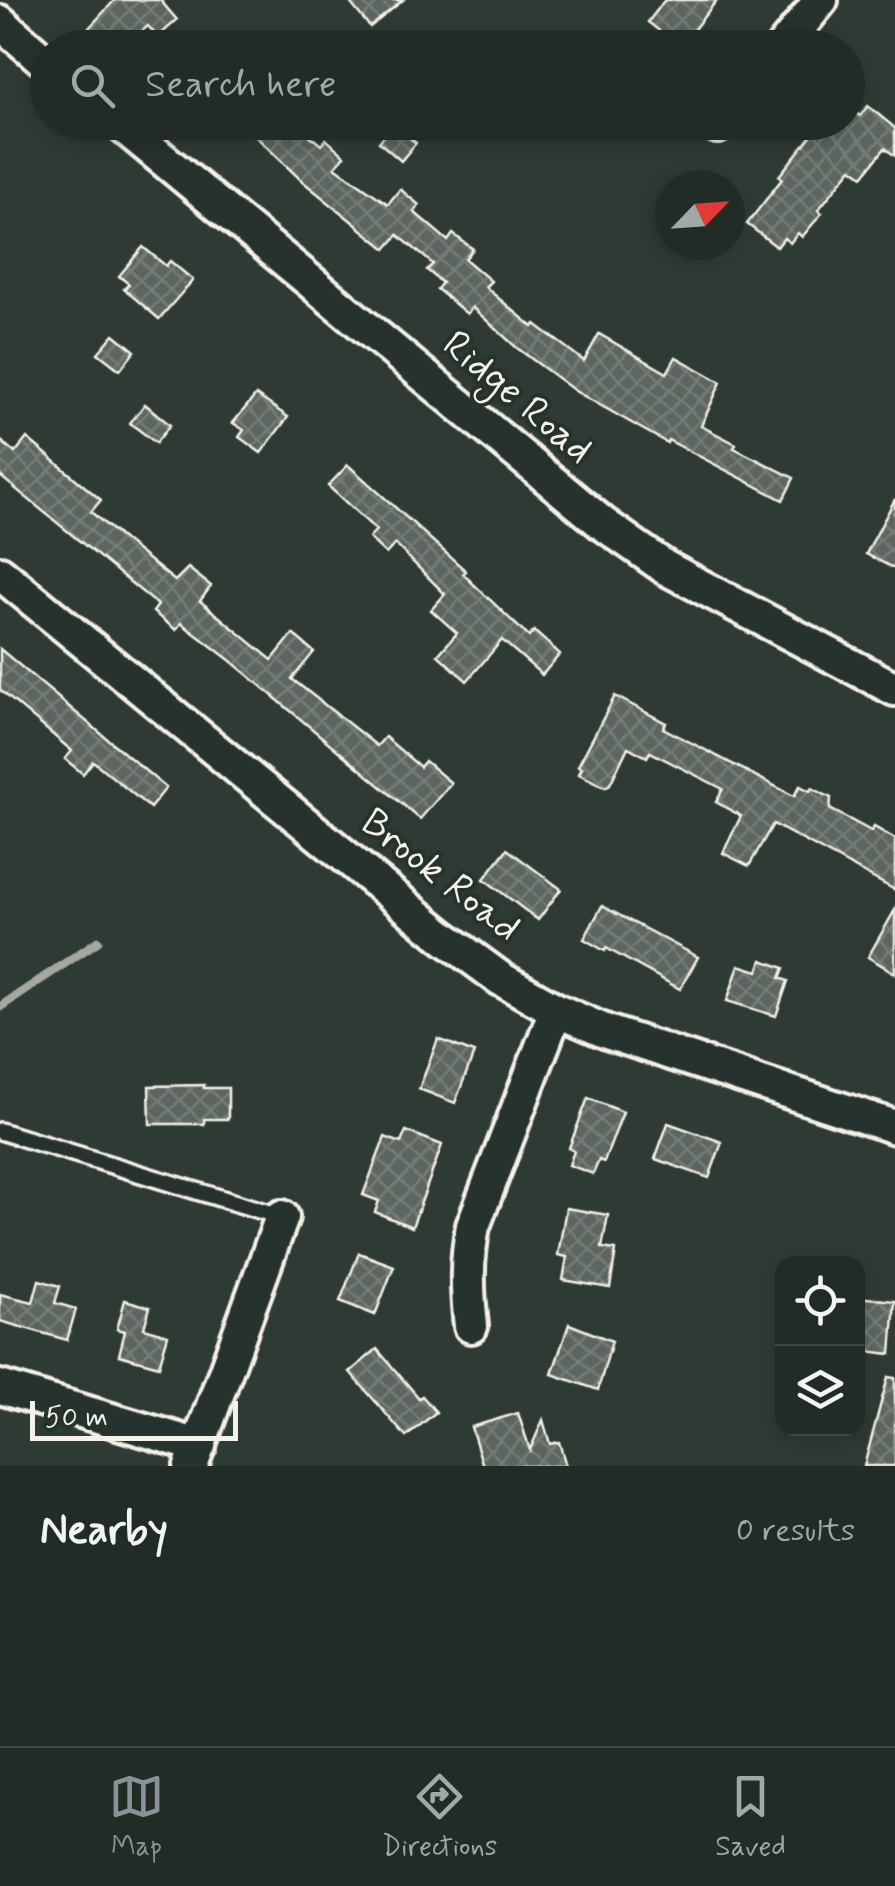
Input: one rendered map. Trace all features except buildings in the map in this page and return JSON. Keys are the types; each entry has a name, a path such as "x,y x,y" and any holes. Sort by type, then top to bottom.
{"street":[{"path":"797,30 821,0"},
{"path":"0,22 30,48"},
{"name":"Ridge Road","path":"140,140 602,523 666,568 895,688"},
{"name":"Brook Road","path":"0,574 440,934 501,979 556,1010 607,1032 895,1126"},
{"path":"471,1326 466,1289 473,1226 556,1010"},
{"path":"0,1387 195,1456 282,1217"}],"lane":[{"path":"0,1131 282,1217"}],"waterway":[{"path":"0,1007 98,941"}]}
